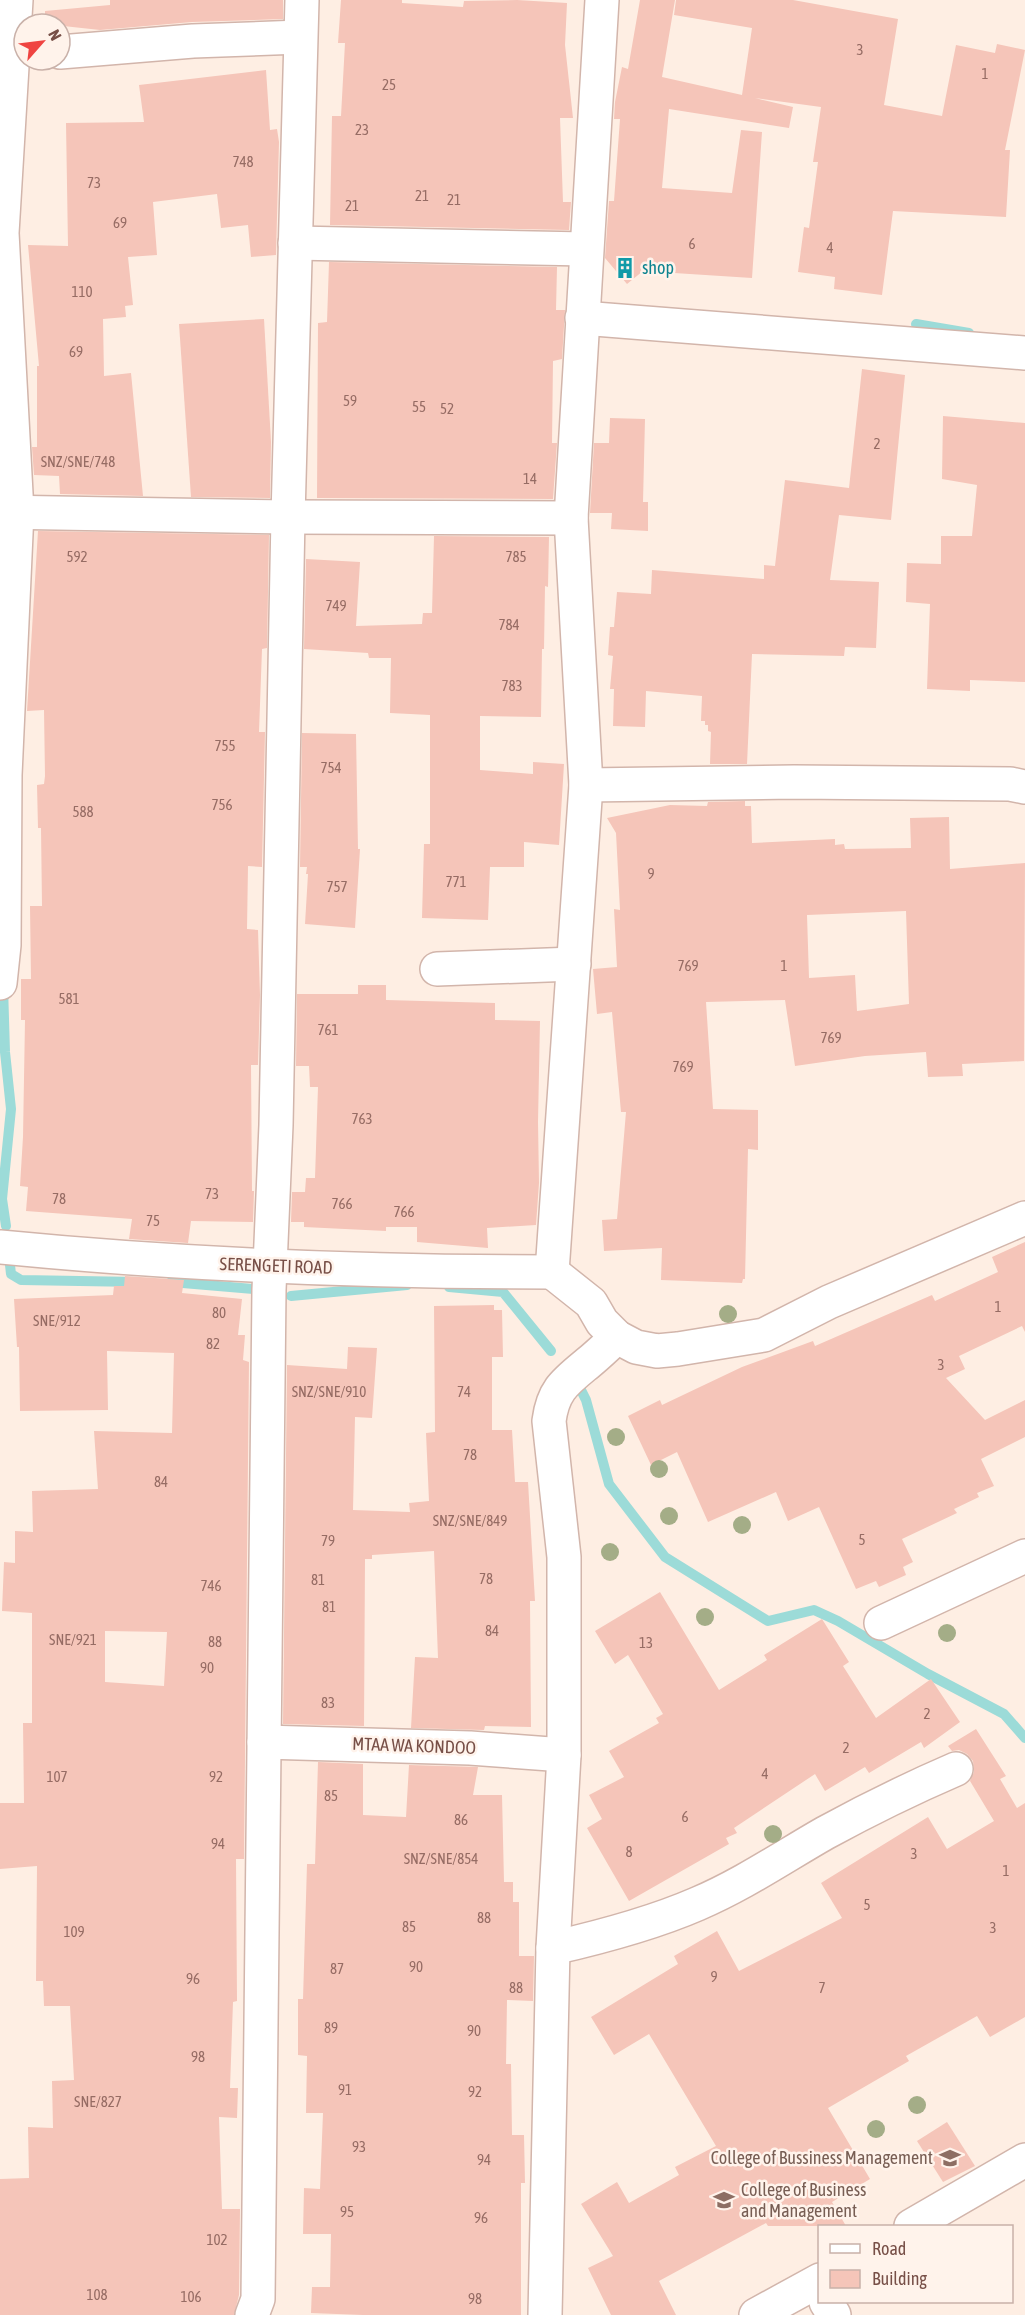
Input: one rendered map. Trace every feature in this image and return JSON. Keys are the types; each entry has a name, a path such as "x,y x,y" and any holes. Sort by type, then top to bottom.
{"street":[{"path":"252,2315 258,2299 269,1290 276,1125 288,517 302,0"},
{"path":"602,0 571,518 586,785 552,1272 591,1303 602,1322 617,1337 636,1347 657,1351 764,1335 829,1302 1025,1218"},
{"path":"72,51 193,41 300,37"},
{"path":"0,983 4,945 8,512 2,233 17,72"},
{"path":"295,243 586,249"},
{"path":"582,318 1025,353"},
{"path":"8,512 288,517 571,518"},
{"path":"586,785 818,783 1010,784 1025,787"},
{"path":"437,969 574,964"},
{"name":"SERENGETI ROAD","path":"0,1246 193,1263 420,1272 552,1272"},
{"path":"545,2315 553,1948 564,1755 564,1557 549,1421 551,1406 566,1380 617,1337"},
{"path":"881,1623 1025,1556"},
{"name":"MTAA WA KONDOO","path":"264,1742 470,1748 564,1755"},
{"path":"553,1948 609,1935 697,1905 757,1874 826,1833 956,1769"},
{"path":"913,2225 1025,2160"},
{"path":"756,2315 818,2289"}],"building":[{"path":"110,0 283,0 283,19 192,22 100,30 72,27 72,12 45,12 110,5"},
{"path":"341,0 402,0 402,3 463,7 464,1 517,0 567,3 565,45 573,118 560,118 563,202 571,202 569,230 330,225 332,116 341,116 345,43 338,43"},
{"path":"640,0 675,0 662,77 742,95 752,28 674,15 676,0 793,0 898,19 884,105 942,116 956,45 995,53 997,44 1025,50 1005,150 1010,150 1006,217 893,211 882,295 834,289 835,277 798,272 804,227 809,228 818,162 813,162 821,107 755,98 793,107 789,128 669,109 662,188 732,193 741,130 762,132 752,278 643,271 627,284 605,258 609,201 614,201 620,119 614,119 615,102 622,67 628,69"},
{"path":"266,70 270,130 277,129 279,142 276,255 251,257 248,225 221,228 217,194 153,202 157,255 128,257 133,305 125,306 126,317 103,319 104,376 131,373 143,496 60,494 59,476 34,475 32,447 37,447 37,366 39,366 28,245 68,246 66,123 144,122 139,85"},
{"path":"329,262 557,267 556,310 565,310 562,359 553,361 552,443 557,443 553,499 317,498 318,323 327,322"},
{"path":"264,319 271,442 270,498 191,497 179,324"},
{"path":"862,369 905,375 891,520 839,515 830,580 879,582 876,648 845,647 844,656 752,654 747,764 710,764 711,732 708,731 705,721 701,721 702,696 646,691 645,727 613,726 614,689 610,689 613,656 608,655 610,627 614,627 617,592 651,594 652,570 764,579 764,565 775,566 785,480 849,488"},
{"path":"943,416 1025,423 1025,682 970,680 970,691 927,689 930,604 906,602 907,563 941,564 941,536 972,536 977,485 942,479"},
{"path":"610,418 645,419 643,502 648,502 648,531 611,529 612,513 590,513 594,443 609,443"},
{"path":"38,531 269,535 267,648 262,649 259,732 265,732 262,867 248,866 247,929 258,930 260,995 258,1065 251,1065 253,1222 191,1221 188,1243 129,1239 132,1219 26,1211 28,1187 20,1186 25,1020 21,1020 21,979 31,979 30,906 42,906 41,828 38,828 37,785 44,784 45,776 44,710 27,711"},
{"path":"434,536 549,537 548,587 545,586 544,649 542,649 541,717 480,716 480,770 533,774 533,762 564,764 559,845 524,842 524,867 490,867 488,920 422,918 424,844 430,844 430,715 390,713 391,658 369,658 368,653 304,649 306,559 360,562 356,626 422,624 423,613 432,613"},
{"path":"302,733 356,734 358,849 360,849 355,928 305,924 308,874 306,874 307,867 300,867"},
{"path":"745,801 745,806 751,806 752,843 835,839 835,845 844,844 845,849 911,848 910,818 949,817 950,869 1025,863 1024,1061 962,1064 963,1076 928,1077 926,1052 865,1056 795,1066 785,1000 706,1002 713,1109 758,1110 758,1150 748,1149 745,1279 742,1283 661,1280 662,1248 604,1251 602,1220 617,1219 626,1112 621,1112 612,1012 597,1014 593,969 617,967 614,909 620,910 616,833 607,818 670,805 707,806 708,802","holes":["906,911 909,1004 857,1011 855,975 809,978 807,915"]},
{"path":"358,985 386,985 386,1000 495,1003 495,1020 540,1021 539,1183 536,1225 487,1228 488,1248 417,1242 417,1227 386,1227 386,1231 304,1227 304,1222 291,1222 292,1192 305,1192 306,1178 315,1178 318,1087 310,1087 309,1066 296,1066 297,994 358,994"},
{"path":"1025,1242 1025,1332 1022,1326 959,1356 965,1369 946,1378 985,1420 1025,1400 1025,1437 981,1459 994,1486 977,1493 979,1497 954,1509 957,1513 902,1539 913,1562 903,1567 906,1575 879,1587 876,1581 856,1589 819,1507 788,1521 776,1492 708,1522 677,1452 651,1465 628,1416 660,1400 662,1405 742,1367 813,1341 815,1346 932,1295 935,1301 998,1272 992,1257"},
{"path":"125,1276 184,1280 182,1293 242,1299 238,1335 245,1335 243,1360 249,1362 244,1859 236,1859 237,2001 233,2002 230,2088 238,2088 237,2118 219,2117 222,2209 240,2209 239,2295 234,2315 0,2315 0,2179 29,2178 28,2127 53,2128 52,2081 74,2080 70,2006 44,2006 43,1981 36,1981 37,1866 0,1869 0,1803 24,1803 23,1723 32,1723 32,1613 2,1611 4,1562 15,1563 15,1531 33,1532 32,1491 98,1489 94,1431 172,1433 174,1353 107,1351 108,1410 20,1411 19,1347 17,1347 14,1299 113,1295 114,1286 124,1286","holes":["105,1631 167,1632 164,1686 105,1682"]},
{"path":"494,1305 494,1310 502,1310 503,1357 492,1357 492,1430 512,1430 515,1482 528,1482 535,1601 530,1601 531,1727 485,1726 484,1730 411,1728 415,1657 438,1658 434,1551 372,1555 372,1559 365,1559 364,1726 283,1724 287,1365 347,1369 348,1347 377,1348 372,1418 355,1417 353,1510 410,1512 409,1503 429,1501 426,1433 435,1432 434,1306"},
{"path":"660,1592 719,1690 767,1660 764,1655 822,1619 849,1662 843,1666 876,1718 931,1679 960,1722 924,1748 921,1742 869,1773 865,1767 825,1791 815,1774 734,1828 737,1833 726,1838 729,1844 629,1901 587,1828 602,1819 589,1795 624,1777 609,1751 659,1723 656,1718 663,1714 628,1655 615,1664 595,1631"},
{"path":"976,1729 1006,1776 1000,1779 1017,1808 1025,1803 1025,2017 990,2037 977,2016 906,2056 909,2061 828,2108 870,2179 832,2202 845,2225 768,2226 766,2223 659,2281 676,2315 611,2315 588,2268 613,2256 581,2204 617,2182 629,2203 679,2175 675,2167 716,2146 649,2034 614,2055 591,2017 678,1964 674,1956 717,1931 739,1971 842,1918 821,1883 928,1817 947,1849 994,1821 970,1781 974,1772 973,1761 967,1754 959,1750 952,1751 948,1746"},
{"path":"318,1762 363,1764 363,1815 406,1817 409,1765 478,1767 473,1795 502,1795 504,1882 513,1882 513,1902 519,1902 519,1956 534,1956 533,2001 507,2000 506,2064 511,2064 512,2135 524,2135 525,2183 521,2183 521,2315 311,2313 312,2287 330,2287 331,2234 303,2234 304,2188 320,2189 323,2113 306,2113 307,2056 298,2055 298,1999 303,1999 307,1864 315,1864"},
{"path":"947,2122 975,2166 943,2182 917,2141"}],"waterway":[{"path":"916,324 969,333"},
{"path":"3,986 5,1052 11,1109 2,1199 6,1226"},
{"path":"9,1256 11,1274 21,1280 138,1282"},
{"path":"171,1282 266,1290"},
{"path":"291,1296 407,1285"},
{"path":"449,1287 503,1292 551,1351"},
{"path":"581,1390 586,1400 609,1484 665,1557 768,1621 814,1610 838,1621 928,1674 1004,1714 1025,1738"}],"place":[{"name":"shop","path":"625,268"},
{"name":"College of Bussiness Management","path":"950,2158"},
{"name":"College of Business and Management","path":"724,2200"}]}
